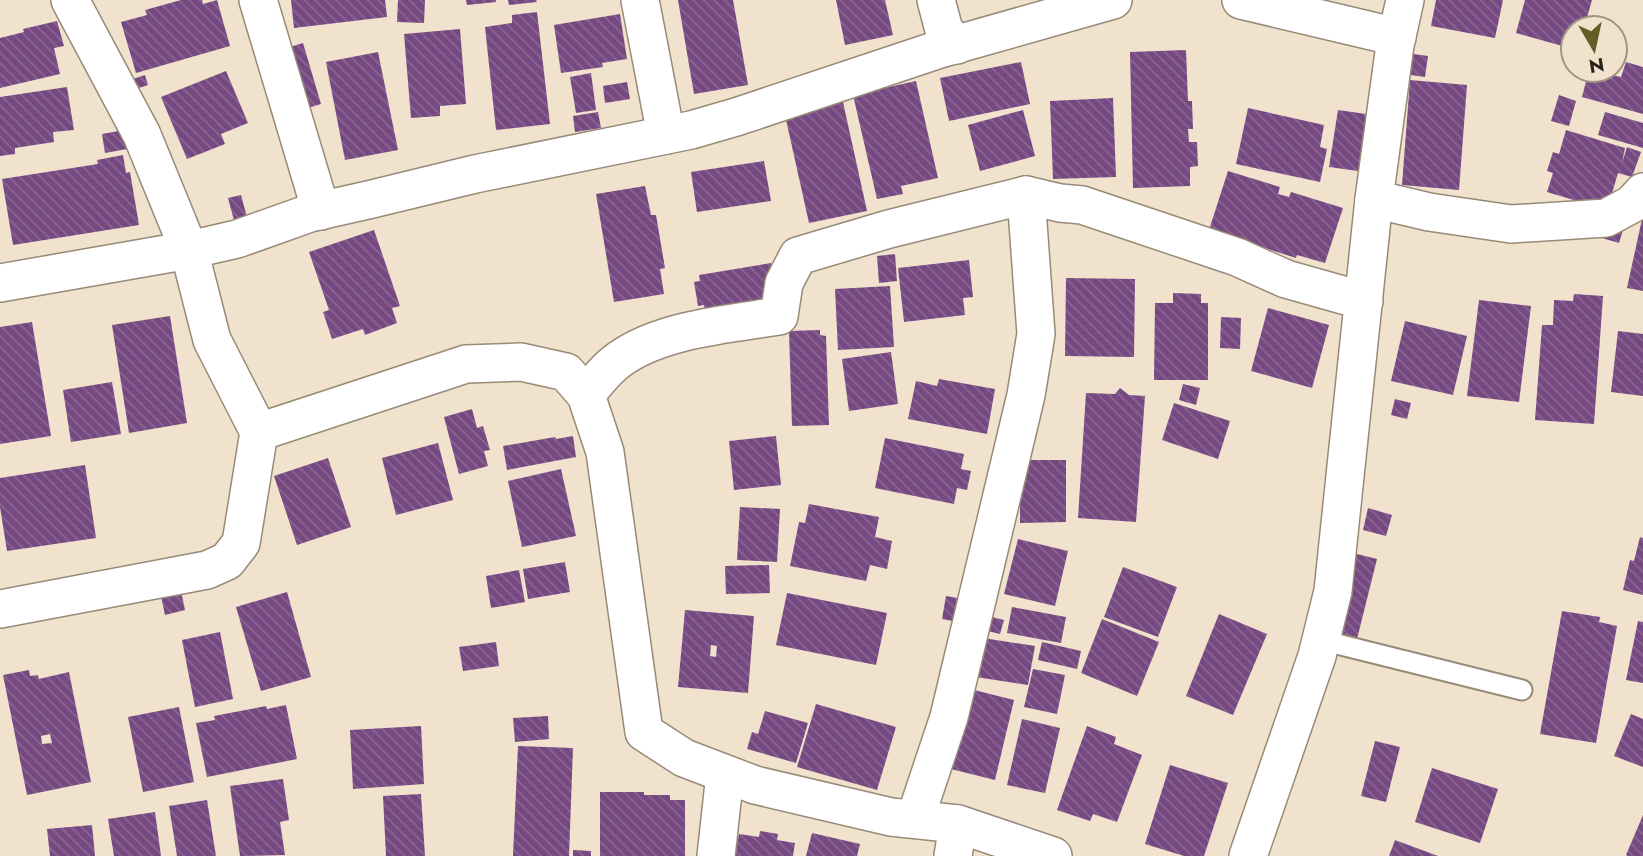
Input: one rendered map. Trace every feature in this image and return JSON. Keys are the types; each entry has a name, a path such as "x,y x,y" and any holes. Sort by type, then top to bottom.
{"street":[{"path":"0,609 207,570 227,561 241,543 259,432 212,340 189,250 142,135 70,0"},
{"path":"257,0 321,211"},
{"path":"639,0 666,135"},
{"path":"0,284 189,250 237,239 321,211 475,174 666,135 736,117 944,31 1113,0"},
{"path":"1241,0 1397,37"},
{"path":"1248,856 1321,640 1333,592 1374,199 1397,37 1405,0"},
{"path":"1374,199 1429,212 1511,224 1606,218 1632,204 1643,192"},
{"path":"586,395 598,379 620,359 665,337 779,316 784,283 798,256 889,229 1026,195 1082,205 1237,257 1286,279 1364,301"},
{"path":"915,819 949,717 1027,395 1035,334 1026,195"},
{"path":"259,432 466,364 522,362 566,372 586,395 605,452 644,732 684,758 769,788 891,817 915,819 956,840 1053,856"},
{"path":"716,856 725,774"}],"lane":[{"path":"1321,640 1522,690"}],"building":[{"path":"181,0 202,0 203,4 217,0 230,46 136,73 121,22 147,15 145,10"},
{"path":"291,0 385,0 387,17 294,28"},
{"path":"398,0 425,0 424,23 397,22"},
{"path":"466,0 496,0 496,2 467,5"},
{"path":"508,0 536,0 537,2 509,5"},
{"path":"678,0 733,0 748,85 694,94"},
{"path":"836,0 885,0 893,35 845,45"},
{"path":"1436,0 1503,0 1495,38 1431,26"},
{"path":"1525,0 1592,0 1588,14 1559,14 1559,45 1516,33"},
{"path":"537,12 550,124 496,130 485,27 512,23 512,15"},
{"path":"620,14 627,59 602,63 603,67 561,73 554,25"},
{"path":"57,21 64,46 54,48 60,74 0,88 0,38"},
{"path":"460,29 466,104 440,106 440,116 411,118 404,34"},
{"path":"303,43 321,104 298,111 280,50"},
{"path":"1186,50 1188,101 1192,101 1193,129 1188,129 1189,142 1197,142 1198,166 1190,167 1190,186 1133,188 1130,52"},
{"path":"378,52 398,150 345,160 326,62"},
{"path":"1406,53 1428,56 1425,77 1403,74"},
{"path":"1021,62 1030,104 949,121 940,78"},
{"path":"1629,63 1643,67 1643,114 1582,97 1585,84 1629,84"},
{"path":"226,71 248,123 221,134 225,144 187,159 161,97"},
{"path":"591,73 596,110 576,113 570,77"},
{"path":"145,75 148,85 136,89 133,79"},
{"path":"1410,80 1467,85 1459,190 1402,185"},
{"path":"916,81 938,178 901,186 903,194 877,199 853,95"},
{"path":"627,82 630,99 605,103 603,86"},
{"path":"67,87 74,130 53,132 54,142 15,148 15,154 0,156 0,97"},
{"path":"1559,95 1576,101 1569,126 1551,121"},
{"path":"1113,98 1116,177 1053,179 1050,101"},
{"path":"843,102 867,211 809,223 785,115"},
{"path":"1248,108 1324,125 1320,147 1327,149 1320,182 1236,164"},
{"path":"1023,110 1035,156 980,171 968,125"},
{"path":"1338,110 1373,115 1365,172 1329,167"},
{"path":"598,112 601,128 575,132 573,116"},
{"path":"1605,112 1643,123 1643,148 1598,135"},
{"path":"124,130 127,149 105,153 102,134"},
{"path":"1566,130 1625,148 1622,163 1627,147 1641,152 1632,177 1618,173 1607,210 1547,192 1553,173 1547,171 1553,152 1559,154"},
{"path":"123,155 126,173 130,172 139,225 13,245 2,179 98,164 97,160"},
{"path":"764,161 771,201 697,212 691,172"},
{"path":"1228,171 1280,187 1278,194 1289,197 1291,192 1343,208 1325,263 1297,255 1296,258 1209,230"},
{"path":"645,186 651,215 656,215 665,268 660,269 664,294 614,302 596,194"},
{"path":"241,195 248,221 235,224 228,198"},
{"path":"1643,220 1643,291 1627,288"},
{"path":"1624,227 1619,243 1595,236"},
{"path":"374,230 400,306 392,308 397,323 365,335 363,329 332,339 323,312 329,310 309,252"},
{"path":"895,254 897,281 879,283 877,256"},
{"path":"969,260 973,297 963,298 965,315 904,322 898,268"},
{"path":"771,263 777,301 705,313 704,305 698,306 694,282 700,281 699,275"},
{"path":"1066,278 1135,279 1134,357 1065,356"},
{"path":"890,286 894,347 838,350 835,289"},
{"path":"1173,293 1201,294 1201,303 1208,303 1208,380 1154,380 1155,303 1173,303"},
{"path":"1574,294 1603,296 1594,424 1535,420 1542,325 1553,325 1554,300 1573,301"},
{"path":"1479,300 1531,306 1519,402 1467,396"},
{"path":"1268,308 1329,325 1312,388 1251,371"},
{"path":"170,316 187,423 129,433 112,325"},
{"path":"1221,317 1241,318 1240,349 1220,348"},
{"path":"1405,321 1467,336 1453,395 1391,381"},
{"path":"32,322 51,436 0,444 0,327"},
{"path":"820,330 820,335 826,336 829,425 792,426 789,331"},
{"path":"1618,331 1643,334 1643,396 1611,392"},
{"path":"891,352 898,404 849,411 842,359"},
{"path":"939,379 995,389 987,434 908,419 916,381 937,386"},
{"path":"112,382 121,434 71,442 63,390"},
{"path":"1183,384 1200,388 1196,405 1179,400"},
{"path":"1120,388 1129,395 1145,396 1136,522 1078,518 1086,393 1115,394"},
{"path":"1395,399 1411,403 1407,419 1391,415"},
{"path":"1174,403 1230,421 1218,459 1162,440"},
{"path":"472,409 477,428 483,426 490,450 484,451 488,466 459,474 444,417"},
{"path":"573,436 576,457 507,470 503,446"},
{"path":"776,436 781,485 734,490 729,441"},
{"path":"885,438 964,454 961,469 971,471 967,490 957,488 954,504 875,488"},
{"path":"438,443 453,500 396,515 382,458"},
{"path":"328,458 351,527 297,545 274,476"},
{"path":"1020,460 1066,460 1066,522 1020,523"},
{"path":"85,465 96,538 7,551 0,507 0,478"},
{"path":"561,469 576,536 522,547 508,481"},
{"path":"809,504 879,517 875,537 892,541 887,569 870,565 866,581 790,566 799,522 805,523"},
{"path":"740,507 780,509 777,562 737,560"},
{"path":"1368,508 1392,515 1386,536 1363,530"},
{"path":"1640,537 1643,538 1643,595 1623,590 1630,560 1634,561"},
{"path":"1018,539 1068,551 1055,606 1004,594"},
{"path":"1353,553 1377,559 1356,643 1331,636"},
{"path":"565,562 570,592 528,599 523,569"},
{"path":"769,565 770,593 726,594 725,566"},
{"path":"1123,567 1177,587 1158,637 1104,617"},
{"path":"519,570 525,602 491,608 486,576"},
{"path":"181,591 185,610 165,615 161,596"},
{"path":"287,592 311,677 261,691 236,607"},
{"path":"787,593 887,613 876,665 776,645"},
{"path":"946,596 963,599 958,622 942,619"},
{"path":"1012,607 1066,617 1061,643 1007,633"},
{"path":"685,610 754,616 748,693 678,687","holes":["711,645 717,646 716,657 710,656"]},
{"path":"1562,611 1600,617 1599,622 1617,626 1596,743 1540,734"},
{"path":"1219,614 1267,634 1233,715 1186,696"},
{"path":"984,615 1004,620 1000,634 980,629"},
{"path":"1102,619 1159,642 1137,696 1081,673"},
{"path":"1638,621 1643,622 1643,683 1626,680"},
{"path":"220,632 233,699 195,707 182,640"},
{"path":"983,638 1035,646 1028,685 976,677"},
{"path":"496,642 499,666 463,671 459,647"},
{"path":"1042,642 1081,651 1077,669 1038,660"},
{"path":"1033,669 1065,675 1057,714 1024,707"},
{"path":"29,670 30,676 38,675 39,679 69,672 91,782 27,795 3,675","holes":["50,734 52,743 42,744 41,736"]},
{"path":"970,689 1014,700 995,780 943,767"},
{"path":"816,704 896,727 877,790 797,767"},
{"path":"286,705 297,759 207,777 196,723 215,720 214,716"},
{"path":"179,707 194,782 143,792 128,717"},
{"path":"765,711 808,723 796,763 747,749 752,732 758,734"},
{"path":"1631,714 1643,719 1643,767 1614,756"},
{"path":"548,716 549,739 515,742 513,718"},
{"path":"1022,719 1060,728 1045,793 1007,785"},
{"path":"421,726 424,784 353,789 350,730"},
{"path":"1087,726 1116,737 1114,744 1142,755 1117,822 1093,814 1090,821 1057,810"},
{"path":"1375,741 1400,747 1386,802 1361,796"},
{"path":"518,746 573,748 569,856 513,856"},
{"path":"1170,765 1228,783 1204,856 1184,856 1145,844"},
{"path":"1432,768 1498,789 1480,843 1415,822"},
{"path":"283,779 289,820 280,822 285,855 240,856 230,786"},
{"path":"600,792 644,792 644,795 670,795 670,800 685,800 685,856 600,856"},
{"path":"421,794 425,856 386,856 383,796"},
{"path":"207,800 216,856 177,856 169,806"},
{"path":"155,812 161,856 114,856 108,819"},
{"path":"1643,815 1643,856 1628,856 1626,855"},
{"path":"92,825 95,856 50,856 47,829"},
{"path":"760,831 778,834 777,840 795,843 793,856 735,856 739,834 759,837"},
{"path":"812,833 860,844 857,856 806,856"},
{"path":"1395,840 1438,856 1389,856"},
{"path":"573,850 591,851 591,856 573,856"}]}
